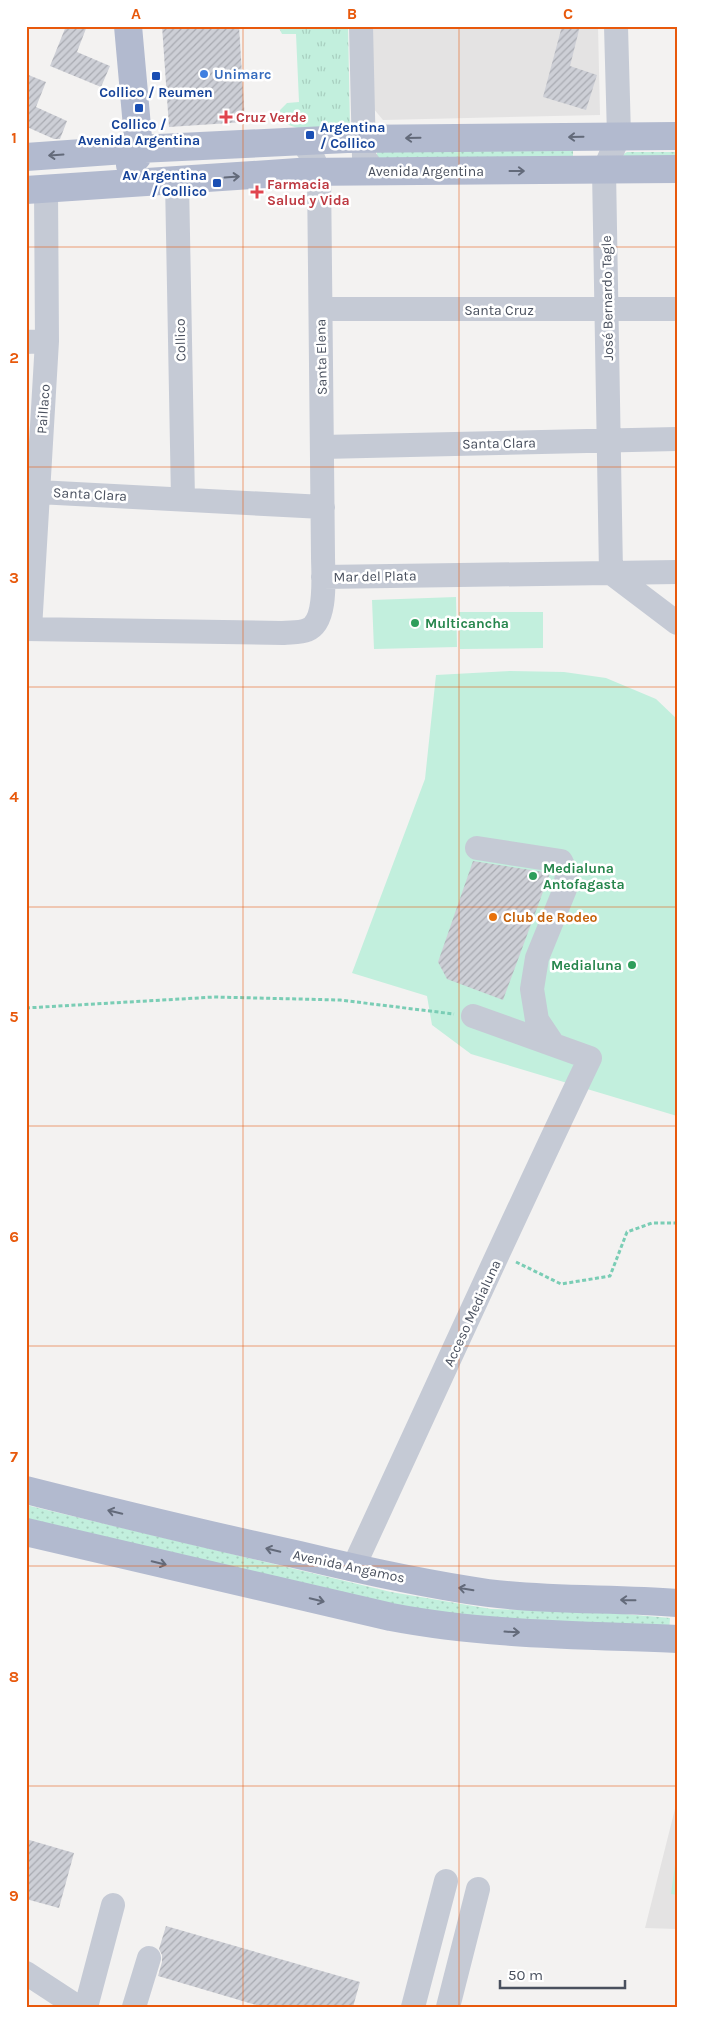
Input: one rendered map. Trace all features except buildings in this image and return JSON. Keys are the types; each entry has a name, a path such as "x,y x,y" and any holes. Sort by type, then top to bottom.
{"main road":[{"path":"36,190 60,175 132,164 137,157 140,149 128,26"},
{"path":"26,158 140,149 302,141 677,136"},
{"name":"Avenida Argentina","path":"36,190 319,172 677,169"},
{"name":"Avenida Angamos","path":"26,1490 208,1535 354,1568 488,1592 538,1598 642,1600 677,1603"},
{"path":"26,1532 390,1617 428,1624 484,1631 677,1639"}],"street":[{"path":"361,26 364,157 375,172"},
{"name":"José Bernardo Tagle","path":"611,573 604,170 618,136 616,26"},
{"name":"Santa Elena","path":"302,141 319,172 323,577"},
{"name":"Collico","path":"177,181 182,499"},
{"name":"Paillaco","path":"28,629 38,492 36,190"},
{"name":"Santa Cruz","path":"321,309 677,309"},
{"name":"Santa Clara","path":"322,447 677,439"},
{"name":"Santa Clara","path":"38,492 323,507"},
{"name":"Mar del Plata","path":"28,629 283,633 307,630 314,626 321,613 323,577 677,572"},
{"path":"611,573 677,623"},
{"path":"477,848 561,861 567,874 565,889 537,958 532,989 537,1020 553,1044"},
{"path":"473,1016 553,1044"},
{"name":"Acceso Medialuna","path":"354,1568 590,1058 553,1044"},
{"path":"414,2007 446,1881"},
{"path":"448,2007 478,1889"},
{"path":"86,2007 113,1905"},
{"path":"134,2007 149,1958"},
{"path":"26,1973 78,2007"}],"path":[{"path":"26,1008 224,997 340,1000 473,1016"},
{"path":"500,1254 561,1284 610,1276 627,1232 652,1223 677,1223"}],"shaded area":[{"path":"373,26 598,26 600,115 383,120 373,108"},
{"path":"677,1801 677,1929 645,1928"}],"green space":[{"path":"278,26 348,26 350,127 305,129 288,125 281,120 280,110 287,103 299,102 296,34 282,34"},
{"path":"573,147 573,157 377,160 377,150"},
{"path":"627,152 677,152 677,161 634,161 622,155"},
{"name":"Multicancha","path":"456,597 457,647 374,649 372,600"},
{"name":"Multicancha","path":"459,612 543,612 543,648 460,649"},
{"name":"Medialuna Antofagasta","path":"510,671 564,672 606,678 656,699 677,719 677,1116 471,1054 432,1025 427,996 352,973 425,779 436,675"},
{"path":"26,1505 391,1592 491,1609 614,1613 670,1618 669,1634 434,1619 26,1526"},
{"path":"675,1865 677,1865 677,1895 671,1894"}],"place":[{"name":"Unimarc","path":"204,74"},
{"name":"Collico / Reumen","path":"156,76"},
{"name":"Collico / Avenida Argentina","path":"139,108"},
{"name":"Cruz Verde","path":"226,117"},
{"name":"Argentina / Collico","path":"310,135"},
{"name":"Av Argentina / Collico","path":"217,183"},
{"name":"Farmacia Salud y Vida","path":"257,192"},
{"name":"Multicancha","path":"415,623"},
{"name":"Medialuna Antofagasta","path":"533,876"},
{"name":"Club de Rodeo","path":"493,917"},
{"name":"Medialuna","path":"632,965"}]}
